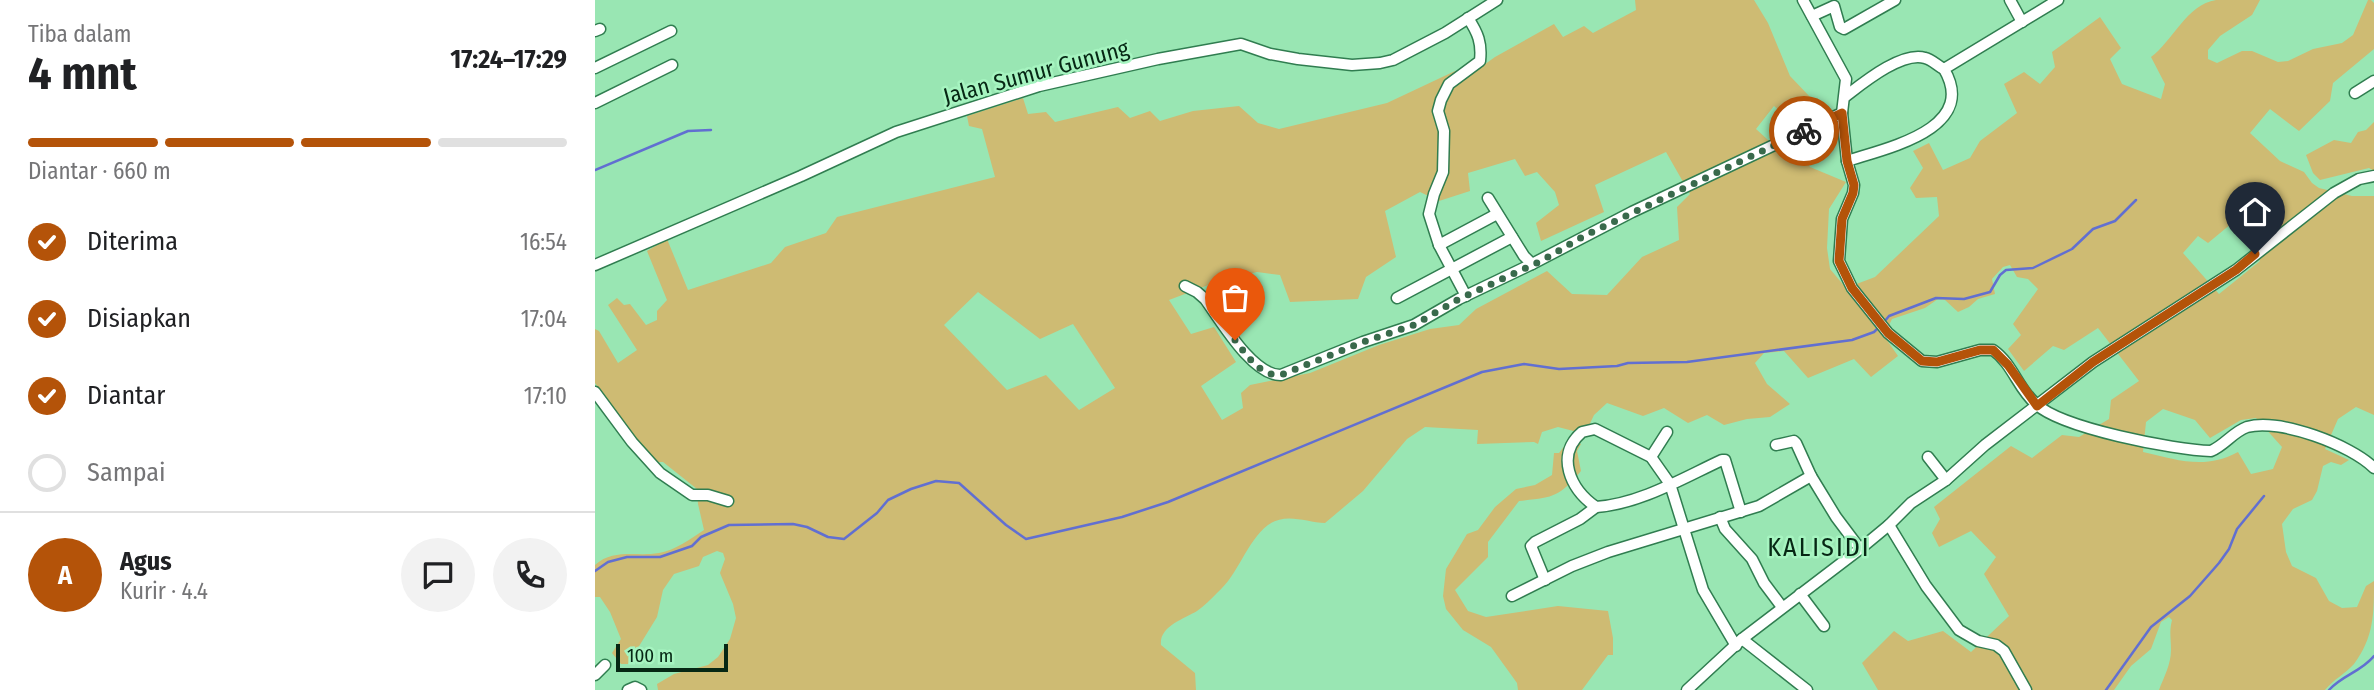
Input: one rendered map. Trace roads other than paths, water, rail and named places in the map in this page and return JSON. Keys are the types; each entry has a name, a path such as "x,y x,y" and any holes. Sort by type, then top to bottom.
{"street":[{"name":"Jalan Sumur Gunung","path":"595,265 896,132 1039,86 1158,59 1241,44 1270,54 1298,59 1352,65 1380,63 1403,54 1497,0"},
{"path":"1803,0 1845,73 1846,96 1842,113 1847,161 1854,185 1842,219 1839,261 1852,288 1888,333 1919,360 1937,362 1980,350 1993,350 2008,365 2037,406 2056,417 2080,425 2204,451 2218,448 2237,432 2263,425 2302,432 2343,446 2374,468"},
{"path":"1812,16 1834,6 1840,27 1844,29 1895,0"},
{"path":"2010,0 2022,22"},
{"path":"1944,69 2058,0"},
{"path":"1466,296 1439,245 1429,214 1443,172 1444,131 1437,111 1449,84 1481,61 1479,35 1468,18"},
{"path":"595,68 671,31"},
{"path":"1846,96 1875,75 1913,57 1926,58 1944,69 1951,93 1951,107 1945,117 1923,134 1847,161"},
{"path":"595,103 672,65"},
{"path":"2355,93 2374,81"},
{"path":"1185,286 1205,299 1251,360 1273,375 1281,375 1414,325 1643,207 1842,113"},
{"path":"1687,690 1783,607 1889,525 1911,503 1947,480 1985,445 2093,362 2236,270 2334,192 2359,179 2374,176"},
{"path":"1488,198 1524,256 1532,264"},
{"path":"1439,245 1497,214"},
{"path":"1397,298 1512,237"},
{"path":"595,392 632,442 660,473 692,495 708,495 728,501"},
{"path":"1596,507 1573,482 1566,464 1567,452 1577,437 1588,429 1595,429 1651,457 1670,484 1703,590 1739,643 1807,690"},
{"path":"1651,457 1667,432"},
{"path":"1776,445 1794,441 1796,443 1811,476 1860,549"},
{"path":"1928,457 1947,480"},
{"path":"1545,580 1531,546 1535,542 1580,519 1596,507 1629,501 1725,460 1741,512"},
{"path":"1512,596 1608,552 1759,506 1811,476"},
{"path":"1720,517 1725,529 1752,559 1763,583 1783,607"},
{"path":"1889,525 1926,586 1959,630 2004,651 2026,690"},
{"path":"1800,594 1824,626"},
{"path":"595,675 605,665"},
{"path":"628,690 635,687 641,690"}],"waterway":[{"path":"595,170 688,131 711,130"},
{"path":"1884,322 1889,316 1936,298 1964,299 1990,292 2006,270 2033,268 2072,249 2093,229 2115,221 2136,200"},
{"path":"595,571 608,562 627,557 660,557 692,546 701,537 729,525 793,524 828,537 844,539 877,513 888,500 936,481 959,483 1026,539 1122,517 1168,502 1482,372 1524,364 1559,369 1628,363 1687,362 1852,340 1874,332 1879,327"},
{"path":"2106,690 2151,627 2190,596 2219,563 2229,549 2237,529 2264,496"},
{"path":"2329,690 2374,656"}],"district":[{"name":"KALISIDI","path":"1819,547"}]}
